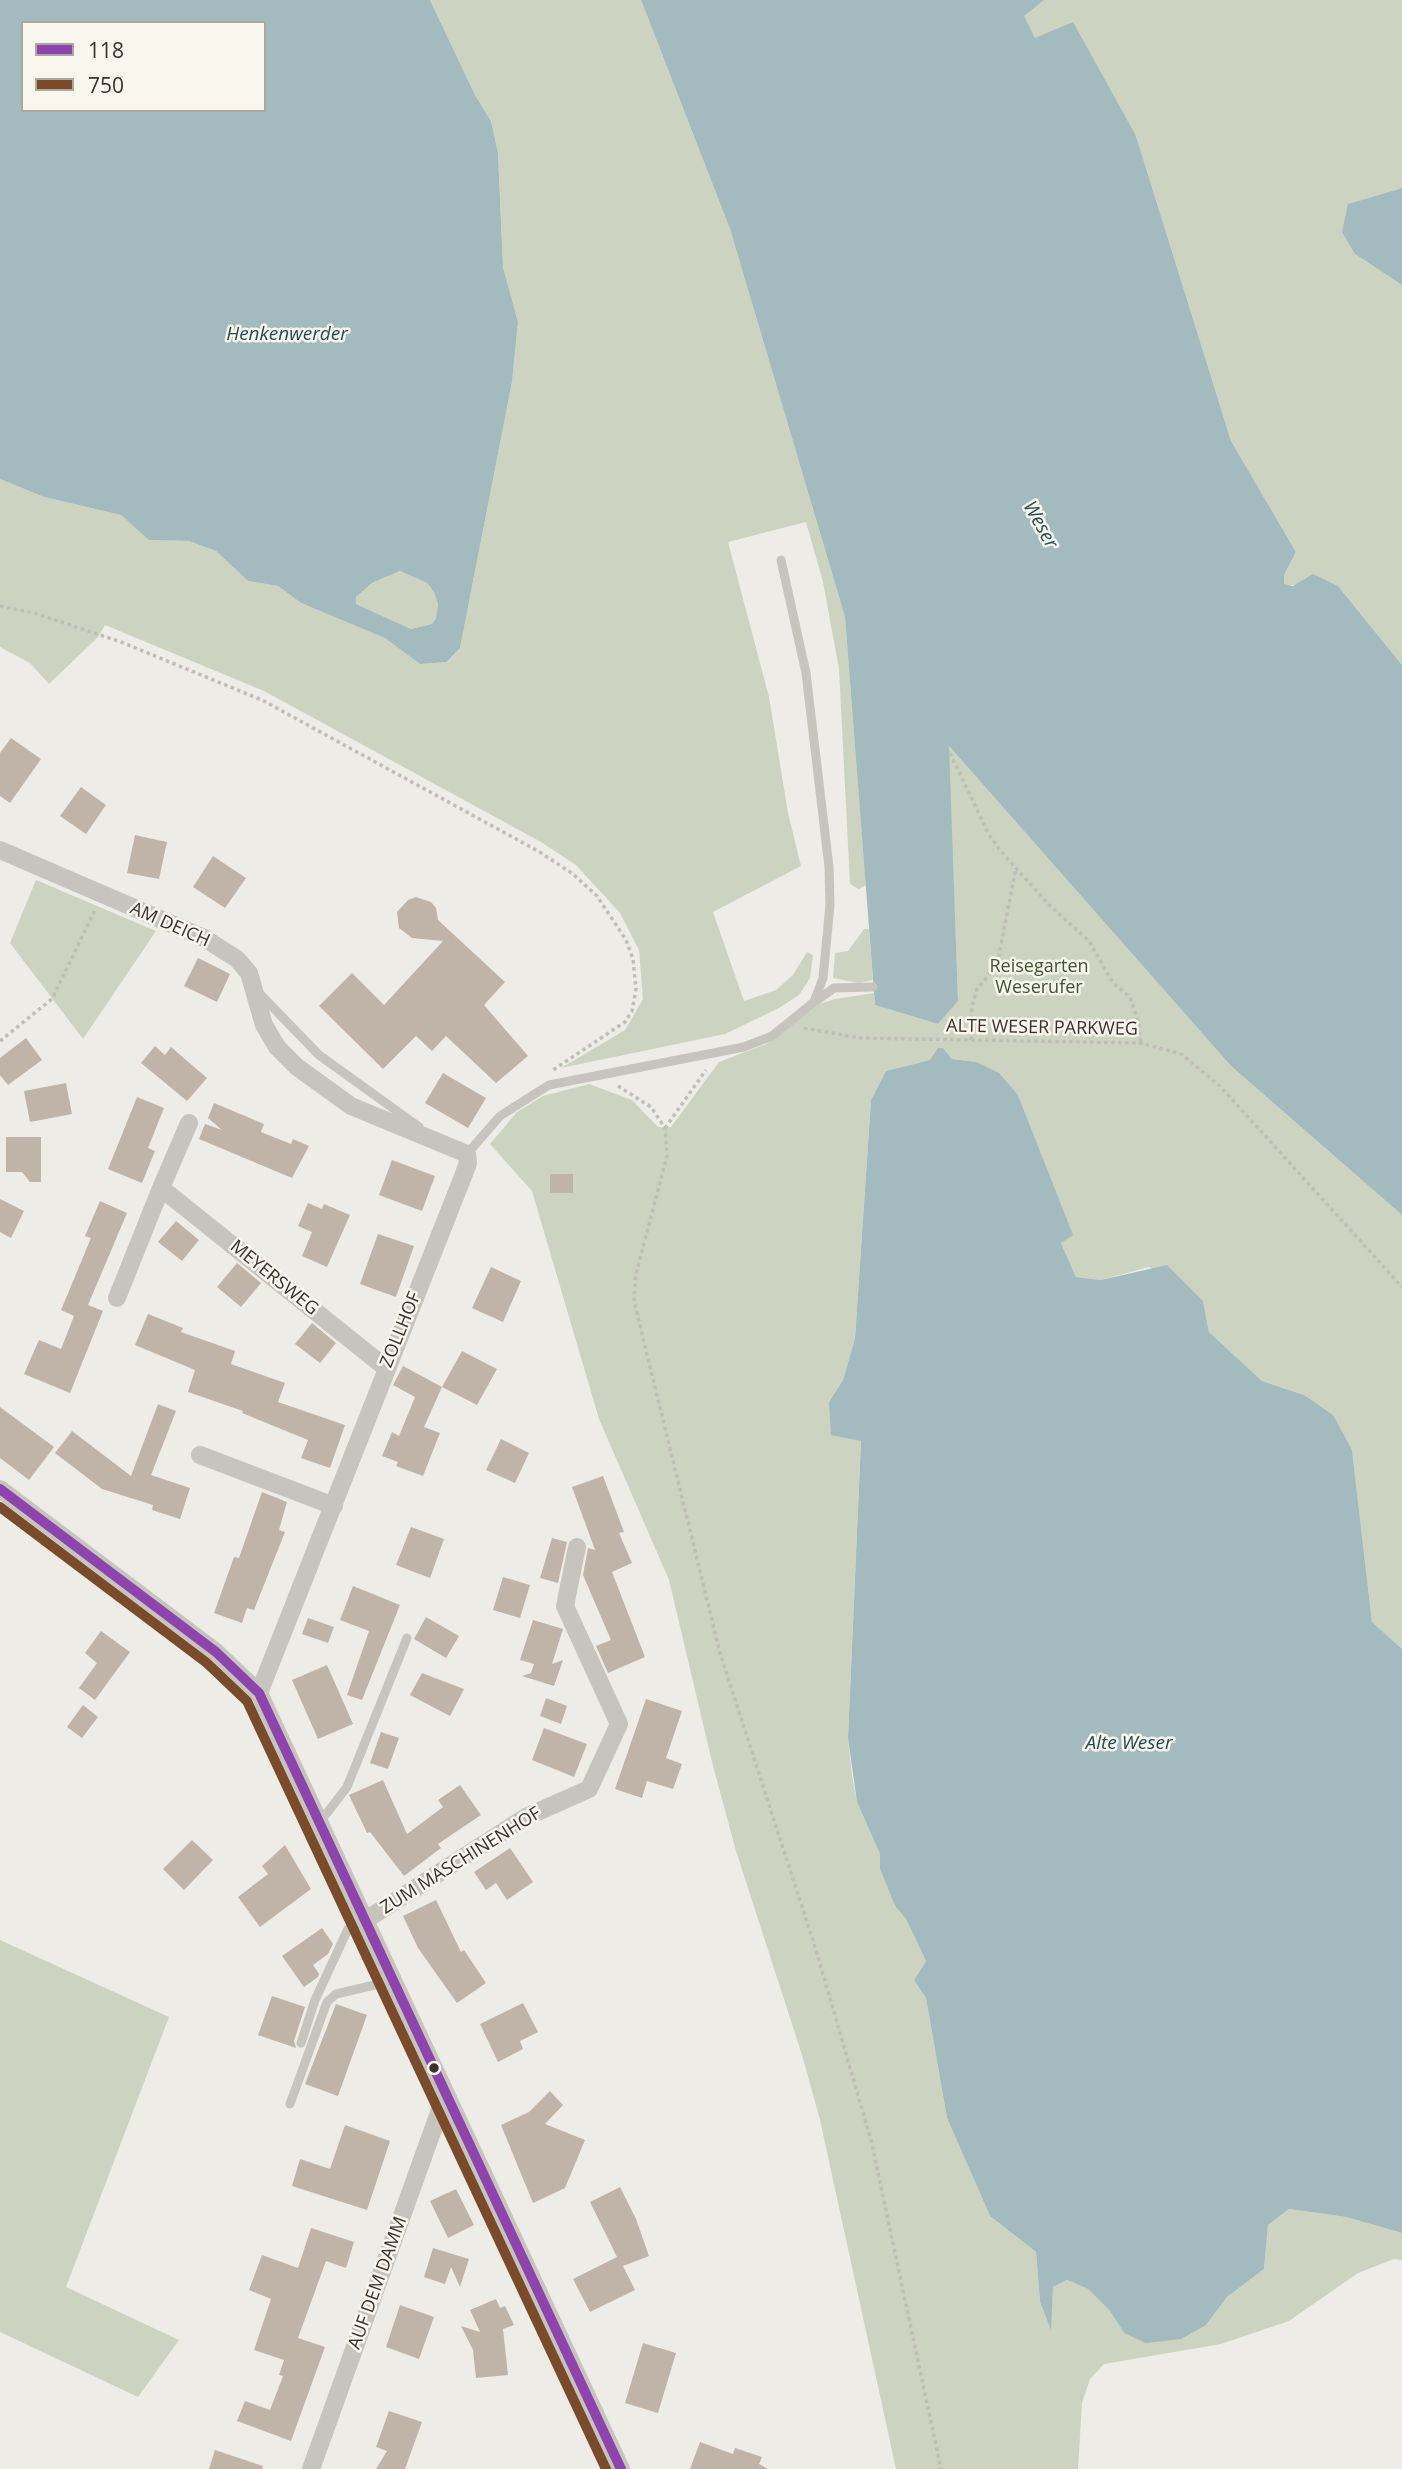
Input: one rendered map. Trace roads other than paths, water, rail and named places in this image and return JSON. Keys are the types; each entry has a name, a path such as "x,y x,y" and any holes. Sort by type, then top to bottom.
{"street":[{"name":"AM DEICH","path":"0,850 204,938 237,959 249,973 257,991 264,1025 277,1047 297,1067 351,1106 467,1154"},
{"path":"117,1298 189,1123"},
{"name":"ZOLLHOF","path":"259,1693 462,1179 468,1163 467,1154"},
{"name":"MEYERSWEG","path":"161,1188 386,1368"},
{"path":"200,1455 334,1506"},
{"path":"0,1489 216,1653 259,1693 621,2469"},
{"name":"ZUM MASCHINENHOF","path":"364,1921 526,1817 589,1789 619,1724 565,1605 577,1547"},
{"name":"AUF DEM DAMM","path":"311,2469 445,2096"}],"lane":[{"path":"781,559 806,673 829,867 831,905 823,978 814,1002"},
{"path":"467,1154 500,1116 549,1085 716,1053 772,1036 791,1024 814,1002 834,988 873,987"},
{"path":"257,991 319,1055 440,1142"},
{"path":"319,1824 347,1787 407,1638"},
{"path":"301,2042 320,1989 348,1929 364,1921"},
{"path":"290,2104 327,2002 336,1994 392,1982"}],"water":[{"name":"Henkenwerder","path":"0,0 430,0 475,95 491,121 498,153 503,267 518,322 512,382 460,648 447,662 420,664 385,638 301,603 278,586 248,581 216,551 189,541 149,540 121,515 44,497 0,479","holes":["400,571 427,583 438,604 436,618 432,624 411,629 356,604 356,597 372,583"]},
{"name":"Weser","path":"641,0 1044,0 1024,16 1035,38 1073,22 1136,136 1231,441 1296,552 1284,575 1284,584 1293,586 1313,574 1338,586 1402,665 1402,1215 1231,1066 949,746 958,1001 938,1024 875,1005 845,617 730,229"},
{"path":"1402,188 1402,285 1355,254 1342,232 1348,204"},
{"name":"Alte Weser","path":"938,1048 943,1048 952,1059 976,1062 999,1073 1018,1095 1073,1235 1061,1243 1076,1277 1101,1280 1167,1265 1203,1301 1209,1332 1262,1381 1304,1395 1333,1415 1352,1450 1372,1622 1402,1649 1402,2233 1346,2217 1289,2209 1268,2225 1264,2269 1227,2297 1206,2325 1181,2339 1146,2343 1124,2333 1110,2311 1088,2289 1067,2280 1053,2287 1051,2330 1040,2302 1036,2252 990,2216 947,2118 926,1998 914,1980 926,1961 906,1919 895,1906 880,1869 880,1854 857,1802 848,1738 861,1441 831,1435 829,1402 843,1380 855,1338 871,1100 886,1071 930,1060"}],"park label":[{"name":"Reisegarten Weserufer","path":"1039,977"}]}
